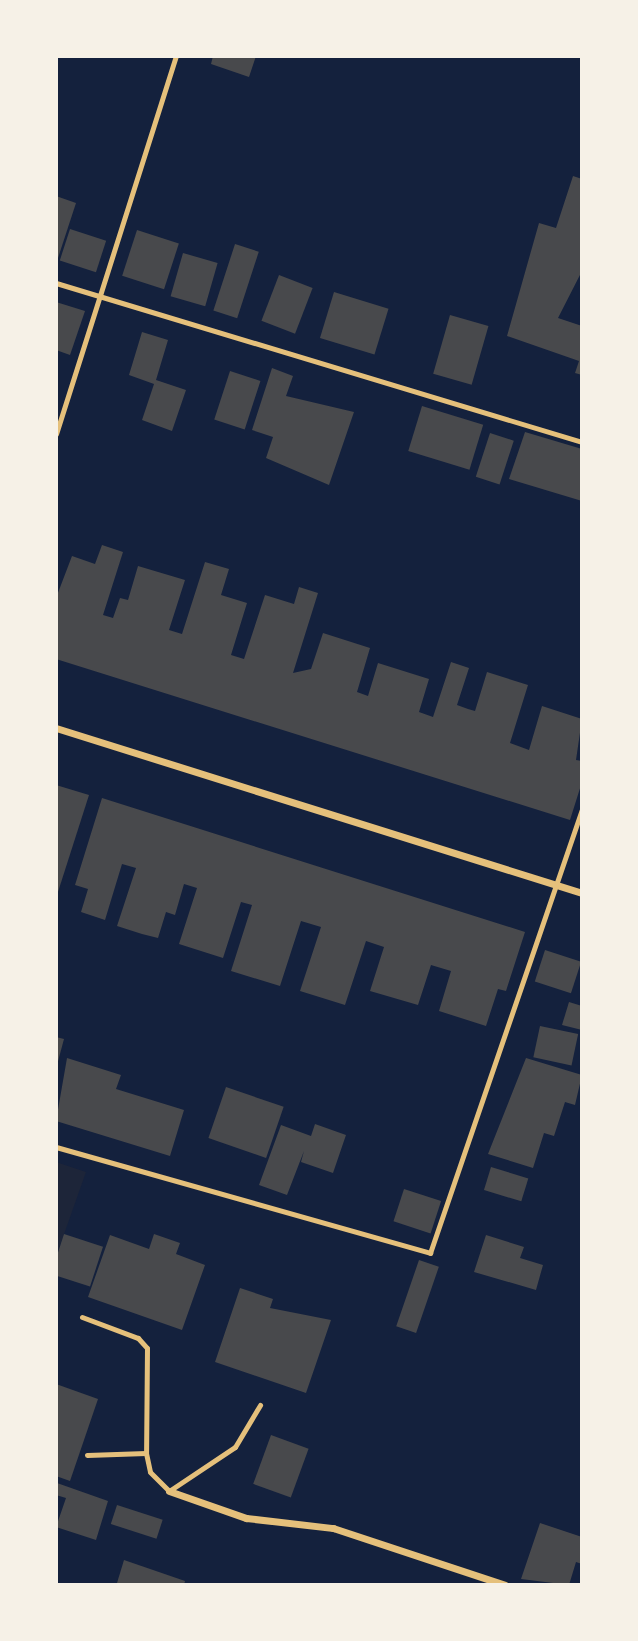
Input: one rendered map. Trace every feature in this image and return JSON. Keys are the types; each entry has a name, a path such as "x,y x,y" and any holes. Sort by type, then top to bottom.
{"street":[{"path":"56,728 582,893"},
{"path":"169,1491 246,1518 333,1528 505,1585"}],"lane":[{"path":"56,434 176,56"},
{"path":"56,284 582,442"},
{"path":"56,1147 430,1253 582,810"},
{"path":"82,1317 138,1338 148,1348 146,1453 150,1472 169,1491 235,1447 260,1405"},
{"path":"87,1455 146,1453"}],"shaded area":[{"path":"56,1162 86,1172 56,1257"}],"building":[{"path":"213,56 256,56 249,77 211,64"},
{"path":"573,176 582,179 582,271 558,318 582,326 582,375 575,373 579,361 507,336 539,223 556,228"},
{"path":"56,196 76,203 58,258 56,257"},
{"path":"70,229 106,241 96,272 60,260"},
{"path":"137,230 179,244 164,289 122,276"},
{"path":"235,244 259,252 237,318 213,311"},
{"path":"183,253 218,263 205,306 171,296"},
{"path":"279,275 313,288 295,334 261,321"},
{"path":"334,292 389,309 374,355 320,338"},
{"path":"56,302 85,311 70,355 56,350"},
{"path":"450,315 488,326 472,385 433,374"},
{"path":"142,332 168,340 156,380 186,390 172,431 142,420 154,384 129,375"},
{"path":"272,368 293,376 286,396 354,412 329,485 266,458 273,437 252,430"},
{"path":"230,371 260,381 245,429 214,420"},
{"path":"422,406 483,425 469,470 408,451"},
{"path":"525,432 582,449 582,501 509,479"},
{"path":"490,433 514,441 500,484 476,477"},
{"path":"102,545 123,552 103,615 113,618 120,598 128,600 138,566 185,580 169,630 182,634 205,562 229,569 221,595 247,603 231,655 244,659 265,595 294,604 299,587 318,593 293,673 311,669 323,633 370,648 357,692 368,696 378,663 429,679 419,712 433,717 451,662 469,668 457,705 468,709 475,711 487,672 528,685 510,743 529,750 542,706 582,719 576,760 582,761 582,782 570,820 56,659 56,598 72,556 95,564"},
{"path":"56,785 89,795 57,895 56,895"},
{"path":"102,798 525,932 506,991 498,989 486,1026 439,1011 451,971 431,965 418,1005 370,991 384,947 366,941 345,1005 300,991 321,927 301,921 280,986 231,971 252,905 241,902 223,958 179,944 197,888 184,884 175,915 166,912 158,938 142,934 117,926 136,868 122,864 105,920 81,912 88,889 75,885"},
{"path":"545,950 581,962 571,993 535,981"},
{"path":"569,1002 582,1006 582,1030 562,1025"},
{"path":"540,1026 578,1034 571,1065 533,1057"},
{"path":"56,1037 64,1039 57,1065 56,1065"},
{"path":"67,1058 121,1075 116,1089 184,1110 170,1156 56,1121"},
{"path":"526,1058 582,1075 575,1105 565,1102 554,1136 544,1133 533,1168 488,1154"},
{"path":"226,1087 284,1107 266,1158 208,1138"},
{"path":"315,1124 346,1135 333,1173 301,1162 304,1151 287,1195 259,1185 281,1125 311,1136"},
{"path":"491,1167 528,1178 521,1201 484,1190"},
{"path":"404,1189 441,1201 431,1233 393,1221"},
{"path":"64,1234 103,1247 90,1287 56,1276 56,1259"},
{"path":"154,1234 180,1243 176,1254 205,1265 182,1330 88,1297 110,1235 149,1249"},
{"path":"486,1235 524,1247 520,1258 543,1265 536,1290 474,1272"},
{"path":"419,1260 439,1267 416,1333 396,1326"},
{"path":"240,1288 273,1299 270,1308 331,1320 306,1393 215,1362"},
{"path":"56,1384 98,1399 70,1481 56,1476"},
{"path":"271,1435 309,1449 291,1498 253,1484"},
{"path":"57,1483 108,1501 96,1540 56,1527 66,1498 56,1495"},
{"path":"117,1505 163,1520 156,1539 111,1524"},
{"path":"540,1523 582,1537 582,1564 576,1562 569,1585 521,1579"},
{"path":"124,1560 185,1581 184,1585 117,1583"}]}
